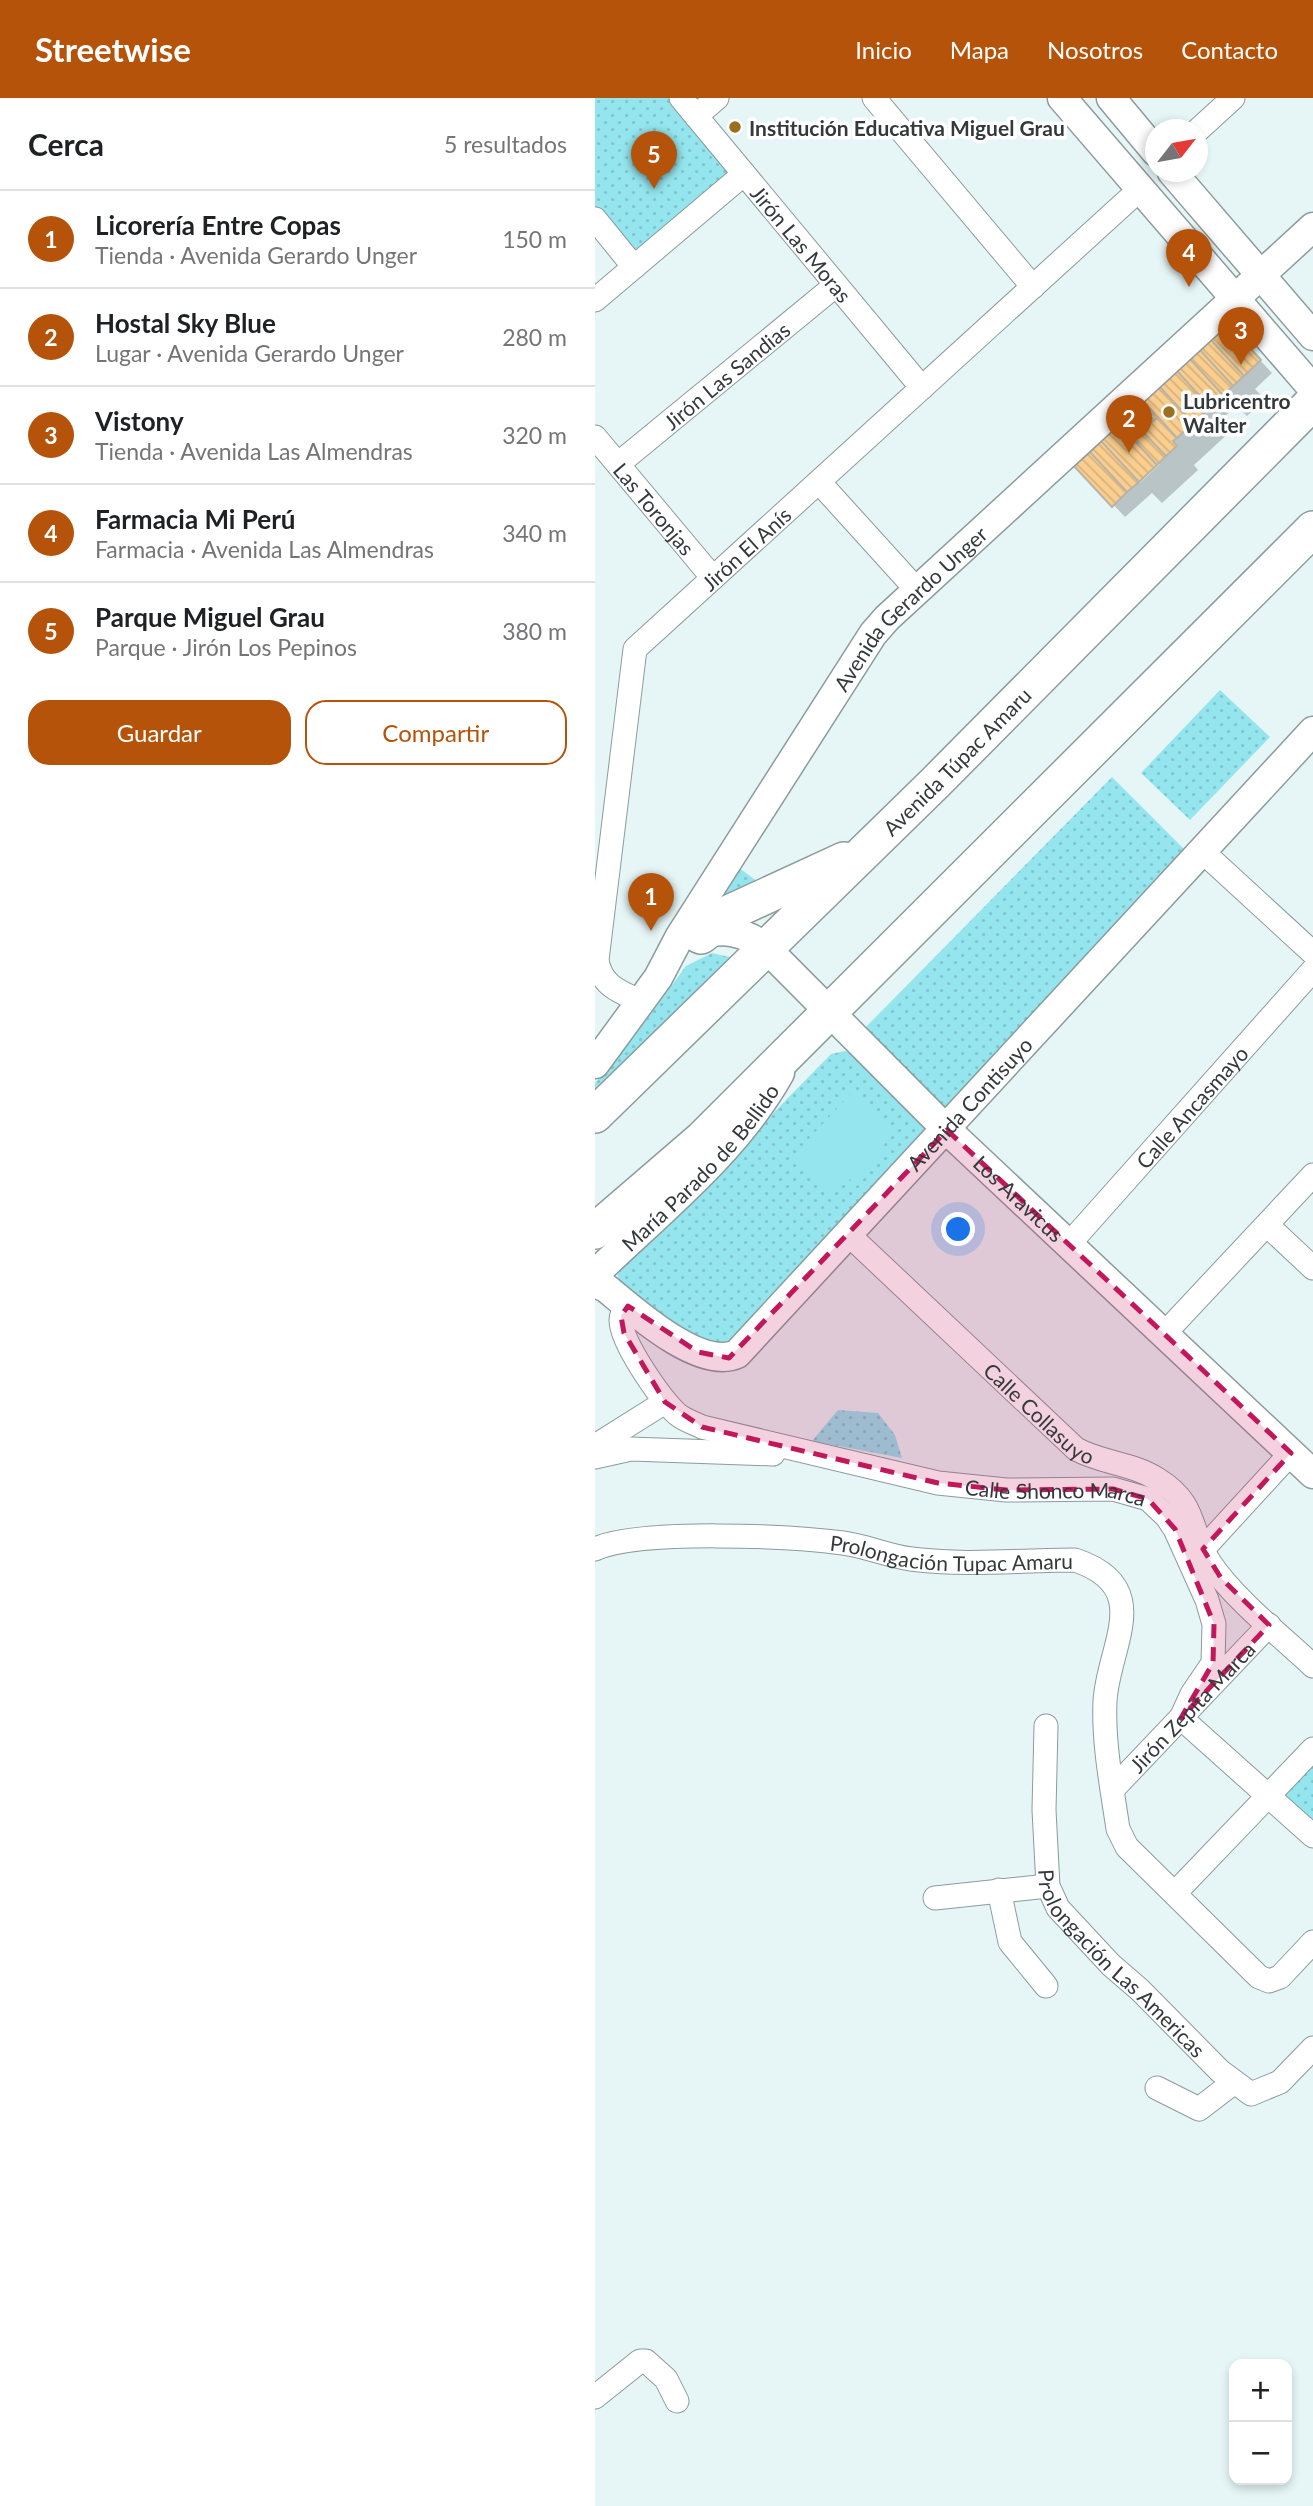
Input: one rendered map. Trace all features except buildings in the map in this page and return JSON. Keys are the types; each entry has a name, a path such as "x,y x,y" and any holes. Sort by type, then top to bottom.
{"main road":[{"name":"Avenida Túpac Amaru","path":"595,1115 871,845 1313,402"},
{"path":"597,1228 662,1175 792,1050 1308,543"},
{"path":"701,936 730,912 871,845"}],"street":[{"name":"Jirón Las Moras","path":"681,98 922,388"},
{"path":"696,116 717,98"},
{"path":"874,98 1033,287"},
{"path":"1062,98 1234,301 1313,389"},
{"path":"1111,98 1145,139"},
{"path":"1208,122 1233,98"},
{"path":"595,300 744,174"},
{"path":"1181,182 1313,337"},
{"name":"Jirón El Anís","path":"642,1002 610,986 599,971 597,960 632,655 635,649 1139,190"},
{"path":"595,219 634,267"},
{"name":"Avenida Gerardo Unger","path":"595,1064 658,978 680,936 873,634 916,589 1313,227"},
{"name":"Jirón Las Sandias","path":"618,464 836,285"},
{"name":"Las Toronjas","path":"595,437 713,578"},
{"path":"819,482 916,589"},
{"name":"Avenida Contisuyo","path":"595,1283 606,1288 675,1340 698,1352 720,1359 737,1354 1203,852 1310,742"},
{"path":"1203,852 1313,953"},
{"name":"Los Aravicus","path":"701,936 718,931 737,933 766,948 947,1130 1313,1474"},
{"path":"658,978 678,953 701,936"},
{"name":"Calle Ancasmayo","path":"1069,1244 1313,970"},
{"name":"María Parado de Bellido","path":"595,1274 740,1131 772,1088 792,1050"},
{"path":"1165,1333 1313,1175"},
{"path":"1266,1225 1313,1268"},
{"name":"Calle Collasuyo","path":"849,1236 1076,1450 1092,1458 1141,1471 1170,1490 1191,1514 1203,1549 1221,1578 1313,1666"},
{"name":"Calle Shonco Marca","path":"628,1306 621,1316 624,1333 665,1402 680,1417 702,1427 894,1474 972,1488 1113,1489 1148,1499 1158,1506 1175,1529 1204,1593 1214,1623 1213,1663 1192,1694 1181,1718"},
{"path":"595,1446 665,1402"},
{"path":"595,1457 631,1449 821,1456"},
{"path":"1203,1549 1290,1453"},
{"name":"Prolongación Tupac Amaru","path":"595,1549 610,1543 691,1538 812,1540 846,1543 909,1559 1076,1560 1091,1565 1115,1588 1123,1615 1105,1701 1118,1829 1127,1847 1259,1977 1269,1981 1280,1977 1313,1942"},
{"name":"Jirón Zepita Marca","path":"1112,1789 1269,1625"},
{"path":"1181,1718 1313,1836"},
{"name":"Prolongación Las Americas","path":"1045,1726 1044,1810 1048,1886 1058,1908 1111,1965 1140,1990 1233,2083"},
{"path":"1175,1893 1313,1749"},
{"path":"935,1898 1048,1886"},
{"path":"999,1890 1010,1942 1046,1986"},
{"path":"1157,2088 1199,2109 1233,2083 1251,2094 1265,2091 1280,2082 1313,2048"},
{"path":"595,2398 640,2361 646,2361 666,2379 677,2401"}],"highlighted area":[{"path":"947,1130 1291,1453 1203,1549 1221,1578 1269,1625 1181,1718 1213,1663 1214,1624 1175,1529 1148,1499 1113,1489 1006,1490 938,1483 702,1427 665,1402 624,1333 621,1316 628,1306 698,1352 729,1358"}],"shaded area":[{"path":"595,98 672,98 734,171 635,255 595,207"},
{"path":"1220,690 1270,737 1190,820 1141,773"},
{"path":"1112,777 1188,853 947,1115 863,1030"},
{"path":"734,864 766,888 692,931"},
{"path":"712,953 734,958 595,1098 595,1083 627,1046 686,966"},
{"path":"845,1051 856,1055 937,1131 740,1345 691,1341 621,1286 617,1273 831,1054"},
{"path":"854,1090 897,1131 880,1149 885,1155 857,1186 848,1178 830,1197 790,1159"},
{"path":"838,1410 878,1413 895,1435 902,1458 812,1441"},
{"path":"1313,1764 1313,1829 1280,1800"}],"place":[{"name":"Institución Educativa Miguel Grau","path":"735,127"},
{"name":"Parque Miguel Grau","path":"654,189"},
{"name":"Farmacia Mi Perú","path":"1189,287"},
{"name":"Vistony","path":"1241,365"},
{"name":"Lubricentro Walter","path":"1169,412"},
{"name":"Hostal Sky Blue","path":"1129,453"},
{"name":"Licorería Entre Copas","path":"651,931"}]}
